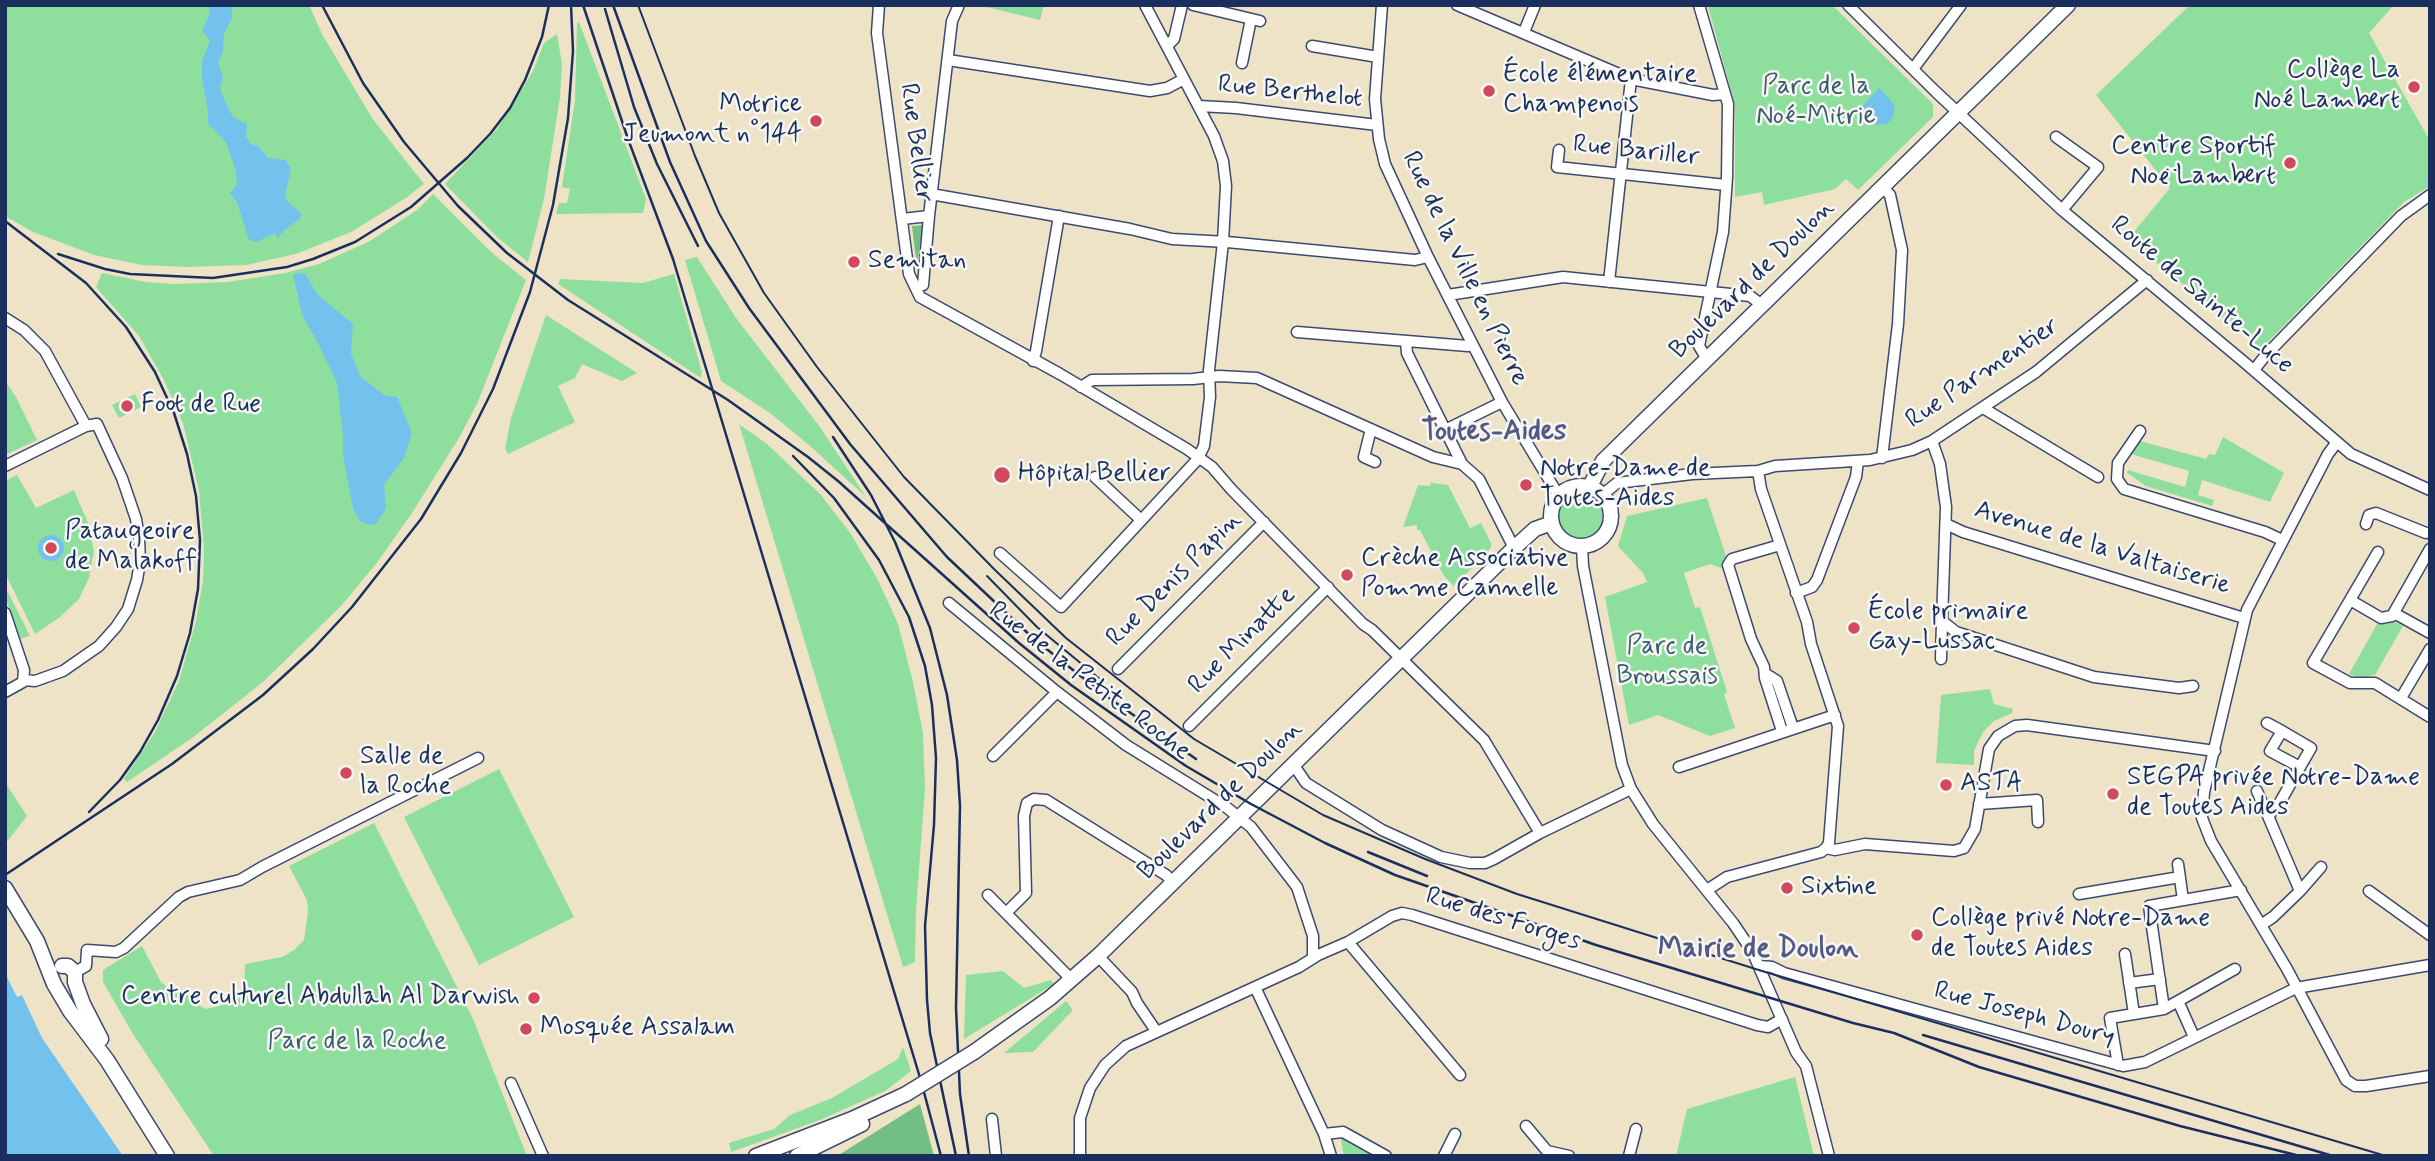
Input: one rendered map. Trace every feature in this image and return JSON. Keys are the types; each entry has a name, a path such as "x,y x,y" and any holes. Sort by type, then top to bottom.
{"main road":[{"name":"Boulevard de Doulon","path":"1589,488 1603,461 2068,5"},
{"path":"1589,488 1602,495 1610,510 1609,526 1597,542 1583,546 1572,545 1563,540 1552,523 1552,511 1559,496 1571,489 1589,488"},
{"name":"Boulevard de Doulon","path":"906,1094 974,1052 1050,998 1098,956 1514,548 1535,528 1552,523"},
{"path":"5,888 37,941 47,948 174,1156"},
{"path":"64,977 70,1011 113,1068 167,1156"},
{"path":"797,1156 886,1111 906,1094"},
{"path":"755,1156 852,1119 906,1094"},
{"path":"815,1156 836,1137"}],"street":[{"name":"Rue Bellier","path":"879,5 877,33 909,274 918,285"},
{"path":"959,5 952,22 918,285 920,297 1102,399 1212,467 1264,523 1484,740 1540,833"},
{"path":"1000,553 1061,607 1199,457 1206,438 1209,376 1223,242 1226,186 1223,161 1219,146 1199,106 1145,5"},
{"path":"1167,46 1174,39 1182,5"},
{"path":"1193,5 1255,20 1242,63"},
{"name":"Rue de la Ville en Pierre","path":"1382,5 1375,99 1385,164 1428,257 1502,402 1559,496"},
{"path":"1457,5 1631,79 1713,95 1725,94"},
{"path":"1524,32 1535,5"},
{"path":"1699,5 1728,104 1723,232 1699,346 1707,359"},
{"name":"Route de Sainte-Luce","path":"1848,5 2062,210 2255,370 2351,454 2430,490"},
{"path":"1913,69 1961,5"},
{"path":"1311,46 1377,57"},
{"path":"948,60 1150,91 1167,88 1184,79"},
{"path":"1609,282 1631,79"},
{"name":"Rue Berthelot","path":"1199,106 1377,125"},
{"path":"2056,136 2098,167 2062,210"},
{"name":"Rue Bariller","path":"1559,150 1557,167 1726,185"},
{"path":"1882,458 1898,324 1902,250 1890,195 1883,187"},
{"path":"931,194 1130,229 1172,239 1415,260 1428,257"},
{"path":"2255,370 2265,356 2401,216 2430,195"},
{"path":"902,219 929,216"},
{"path":"1033,361 1037,351 1059,216"},
{"path":"1448,295 1563,277 1750,296 1762,305"},
{"name":"Rue Parmentier","path":"1617,483 1692,474 1758,471 1775,466 1858,461 1912,450 1983,408 2043,366 2147,280"},
{"path":"5,318 24,330 45,351 86,426"},
{"path":"1297,332 1468,346"},
{"path":"1406,342 1407,353 1462,464 1479,478 1514,548"},
{"path":"1081,387 1092,380 1193,379 1209,376 1257,378 1433,457 1462,464"},
{"path":"1102,399 1110,383 1116,381"},
{"path":"1445,430 1502,402"},
{"path":"1983,408 2098,477"},
{"path":"5,466 86,426 97,424 132,507 139,538 140,562 128,609 99,646 63,671 35,681 20,683 5,692"},
{"path":"1371,429 1364,457 1375,461"},
{"path":"2140,431 2118,463 2118,479 2124,489 2265,532 2282,540"},
{"path":"1932,440 1940,464 1946,524 1941,659"},
{"path":"2337,442 2282,540 2244,618 2203,801 2204,826 2346,1080 2355,1086 2366,1086 2430,1076"},
{"path":"1796,593 1812,587 1817,580 1856,477 1858,461"},
{"path":"1598,470 1617,483 1602,495"},
{"path":"1707,890 1727,877 1821,852 1829,843 1838,726 1758,471"},
{"path":"1095,477 1140,519"},
{"path":"2366,524 2369,515 2376,513 2428,530"},
{"name":"Rue Denis Papin","path":"1118,669 1264,523"},
{"name":"Avenue de la Valtaiserie","path":"1946,524 1963,532 2244,618"},
{"path":"1780,545 1732,559 1728,565 1751,639 1766,674 1777,681 1788,729"},
{"path":"1583,546 1583,566 1622,765 1631,789 1653,824 1745,939 1760,966 1796,1052 1806,1066 1829,1156"},
{"path":"2350,600 2386,619 2394,613 2430,549"},
{"path":"2378,552 2311,667 2350,683 2375,683 2430,717"},
{"name":"Rue Minatte","path":"1189,726 1328,587"},
{"name":"Rue de la Petite Roche","path":"949,603 1057,692 1126,744 1239,817 1256,831 1297,887 1313,936 1313,958"},
{"path":"5,612 24,670 20,683"},
{"path":"2394,613 2430,633"},
{"path":"1942,621 1956,632 2094,677 2179,688 2193,686"},
{"path":"2401,698 2430,649"},
{"path":"993,756 1057,692"},
{"path":"1679,767 1835,715"},
{"path":"2267,723 2311,748 2279,804 2268,816"},
{"path":"1826,848 1835,850 1865,844 1959,850 1965,848 1972,837 1989,749 1998,736 2015,726 2027,724 2215,751"},
{"path":"2282,731 2270,751 2300,767"},
{"path":"64,977 86,966 87,950 116,952 124,948 179,897 188,892 240,880 478,758"},
{"path":"1293,764 1300,777 1314,789 1382,830 1441,857 1470,863 1485,863 1631,789"},
{"path":"2257,792 2300,891"},
{"path":"1006,913 1026,893 1024,816 1027,803 1034,799 1046,800 1173,882"},
{"path":"1979,804 2037,800 2038,822"},
{"path":"2178,864 2183,900"},
{"path":"2261,925 2300,891 2321,867"},
{"path":"2079,894 2180,877"},
{"path":"2146,883 2164,1009"},
{"path":"2149,906 2241,890"},
{"path":"2369,891 2430,935"},
{"path":"988,895 1071,979"},
{"name":"Rue des Forges","path":"1080,1156 1080,1118 1097,1075 1118,1052 1156,1031 1299,967 1349,942 1392,916 1402,914 1757,1025 1768,1027 1782,1020"},
{"path":"1349,942 1460,1075"},
{"path":"2125,954 2134,1014"},
{"path":"1098,956 1132,992 1156,1031"},
{"name":"Rue Joseph Doury","path":"1760,966 1772,967 1784,973 2118,1066 2146,1062 2296,988 2430,965"},
{"path":"2118,1066 2110,1018 2164,1009 2235,969"},
{"path":"2129,983 2160,979"},
{"path":"1255,987 1324,1134 1331,1156"},
{"path":"2178,1001 2194,1037"},
{"path":"511,1083 543,1156"},
{"path":"992,1119 996,1156"},
{"path":"1526,1126 1547,1151 1569,1156"},
{"path":"1629,1156 1636,1129"},
{"path":"1324,1134 1343,1132 1386,1156"},
{"path":"1444,1156 1455,1134"}],"green space":[{"path":"5,5 309,5 322,34 372,118 424,184 351,232 296,254 246,265 142,265 94,255 33,232 5,216"},
{"path":"978,5 1044,5 1040,20"},
{"name":"Parc de la Noé-Mitrie","path":"1832,5 1933,104 1933,117 1858,190 1846,179 1835,189 1764,205 1762,192 1735,197 1735,105 1708,6"},
{"name":"Centre Sportif Noë Lambert","path":"2190,5 2394,5 2369,33 2430,141 2430,186 2404,202 2261,349 2128,239 2170,188 2096,95"},
{"path":"579,22 646,199 643,213 556,214 559,203 567,203 570,189 562,187 575,100"},
{"path":"557,34 562,64 560,97 544,199 528,262 498,238 445,184 497,129 533,71 544,43"},
{"path":"433,194 491,252 526,280 477,404 412,513 376,564 341,606 263,682 192,738 127,782 124,779 155,732 179,681 196,621 203,581 204,549 199,491 183,423 164,380 139,336 96,287 102,273 146,282 174,284 227,282 285,273 319,264 370,241 417,210"},
{"path":"923,225 918,259 916,259 912,226"},
{"path":"697,257 736,318 820,427 866,497 770,413 721,381 685,260"},
{"path":"674,274 702,372 701,378 558,284 560,279 643,283"},
{"path":"546,315 637,373 622,381 582,364 575,378 558,386 575,422 508,454 505,449 511,418"},
{"path":"5,381 37,440 5,455"},
{"name":"Foot de Rue","path":"135,394 141,407 119,418 112,405"},
{"path":"739,424 767,444 821,495 851,534 878,580 898,624 923,733 925,789 915,962 903,967"},
{"path":"2223,437 2284,473 2270,502 2202,480 2198,495 2214,500 2212,506 2146,486 2127,473 2128,470 2185,487 2189,471 2131,454 2137,443 2140,441 2206,459 2209,454 2215,455"},
{"path":"17,475 36,508 74,490 88,523 94,551 89,578 79,599 60,617 35,634 5,573 5,481"},
{"path":"1431,483 1448,485 1470,528 1481,523 1491,543 1487,553 1454,586 1444,576 1420,530 1417,530 1417,525 1403,527 1418,485 1430,486"},
{"path":"1581,494 1597,500 1603,516 1597,532 1581,538 1565,532 1559,516 1565,500"},
{"name":"Parc de Broussais","path":"1707,498 1726,556 1721,568 1710,564 1684,573 1695,608 1700,607 1727,692 1724,694 1735,728 1710,736 1658,715 1629,725 1605,597 1647,582 1643,573 1618,546 1627,516"},
{"path":"8,592 30,636 19,639 5,595"},
{"path":"2393,621 2403,626 2375,675 2359,678 2349,674 2377,624"},
{"path":"1990,689 1994,704 2013,709 2012,713 1994,721 1983,732 1974,751 1974,765 1936,763 1941,695"},
{"path":"499,769 574,917 479,965 404,817"},
{"path":"5,782 27,816 5,844"},
{"name":"Parc de la Roche","path":"374,823 473,1019 527,1156 214,1156 133,1034 103,982 103,970 142,946 161,982 169,989 176,989 186,995 192,994 200,1006 206,1009 230,1003 239,998 244,990 245,964 282,957 304,940 307,900 289,866"},
{"path":"1003,971 1024,988 1051,980 1054,984 964,1039 966,975"},
{"path":"1066,1001 1073,1010 1033,1052 1004,1053"},
{"path":"903,1047 911,1071 885,1091 820,1120 731,1152 729,1143 774,1129 790,1115 832,1098 898,1059"},
{"path":"1795,1077 1814,1156 1676,1156 1687,1109"},
{"path":"920,1104 934,1156 837,1156"},
{"path":"1340,1136 1375,1156 1344,1156"}],"water":[{"path":"210,5 235,5 224,34 223,52 218,63 223,77 220,87 224,99 233,117 247,124 246,136 251,144 258,146 268,158 286,160 291,169 285,196 301,213 300,219 278,238 275,233 257,242 249,240 237,202 230,193 237,184 236,171 226,142 208,124 202,61 210,41 202,30 209,16"},
{"path":"1879,88 1892,101 1895,109 1888,123 1877,125 1857,112"},
{"path":"305,273 317,294 353,324 351,354 361,377 384,395 397,397 412,433 404,458 384,485 386,508 376,524 368,525 360,521 353,509 343,456 337,383 302,315 293,274"},
{"name":"Pataugeoire de Malakoff","path":"51,535 60,539 64,548 60,557 51,561 42,557 38,548 42,539"},
{"path":"5,973 17,997 22,995 42,1038 123,1156 5,1156"}],"tram line":[{"path":"638,5 719,213 764,293 817,367 904,477 995,570 1066,638 1194,739 1323,815 1425,859 1517,894 1762,971 2386,1156"},
{"path":"987,576 1037,627 1101,680"}],"railway":[{"path":"322,5 363,83 404,142 458,206 507,253 568,300 728,400 808,457 1019,643 1071,685 1186,766 1251,804 1325,843 1395,875 1596,945 1894,1033 1979,1067 2180,1126 2300,1156"},
{"path":"58,254 130,274 213,278 287,267 355,242 411,207 490,134 510,108 525,80 542,37 549,5"},
{"path":"5,875 172,764 263,695 313,649 352,607 421,519 461,453 493,389 530,292 553,205 568,118 573,51 571,5"},
{"path":"583,5 628,139 673,259 921,1081 941,1156"},
{"path":"613,5 670,162 706,241 749,308 850,444 947,557 1034,639 1102,693 1196,759"},
{"path":"605,9 634,107 657,164 698,246"},
{"path":"5,221 86,283 126,327 155,372 174,413 196,496 200,540 198,589 190,633 177,676 158,720 140,752 120,780 89,812"},
{"path":"833,437 871,495 895,542 930,628 947,695 957,760 960,806 956,1008 960,1094 969,1156"},
{"path":"793,456 834,498 879,560 909,617 925,666 932,705 936,758 934,825 925,926 927,1000 930,1033 956,1156"},
{"path":"1368,852 1427,876"},
{"path":"1923,1035 2333,1156"}],"place":[{"name":"Collège La Noé Lambert","path":"2414,87"},
{"name":"École élémentaire Champenois","path":"1489,91"},
{"name":"Motrice Jeumont n°144","path":"816,121"},
{"name":"Centre Sportif Noë Lambert","path":"2290,163"},
{"name":"Semitan","path":"854,262"},
{"name":"Foot de Rue","path":"127,406"},
{"name":"Hôpital Bellier","path":"1002,475"},
{"name":"Notre-Dame de Toutes-Aides","path":"1526,485"},
{"name":"Pataugeoire de Malakoff","path":"51,548"},
{"name":"Crèche Associative Pomme Cannelle","path":"1347,575"},
{"name":"École primaire Gay-Lussac","path":"1854,628"},
{"name":"Salle de la Roche","path":"346,773"},
{"name":"ASTA","path":"1946,785"},
{"name":"SEGPA privée Notre-Dame de Toutes Aides","path":"2113,794"},
{"name":"Sixtine","path":"1787,888"},
{"name":"Collège privé Notre-Dame de Toutes Aides","path":"1917,935"},
{"name":"Centre culturel Abdullah Al Darwish","path":"534,998"},
{"name":"Mosquée Assalam","path":"526,1029"}],"district":[{"name":"Toutes-Aides","path":"1494,433"},
{"name":"Mairie de Doulon","path":"1758,950"}]}
